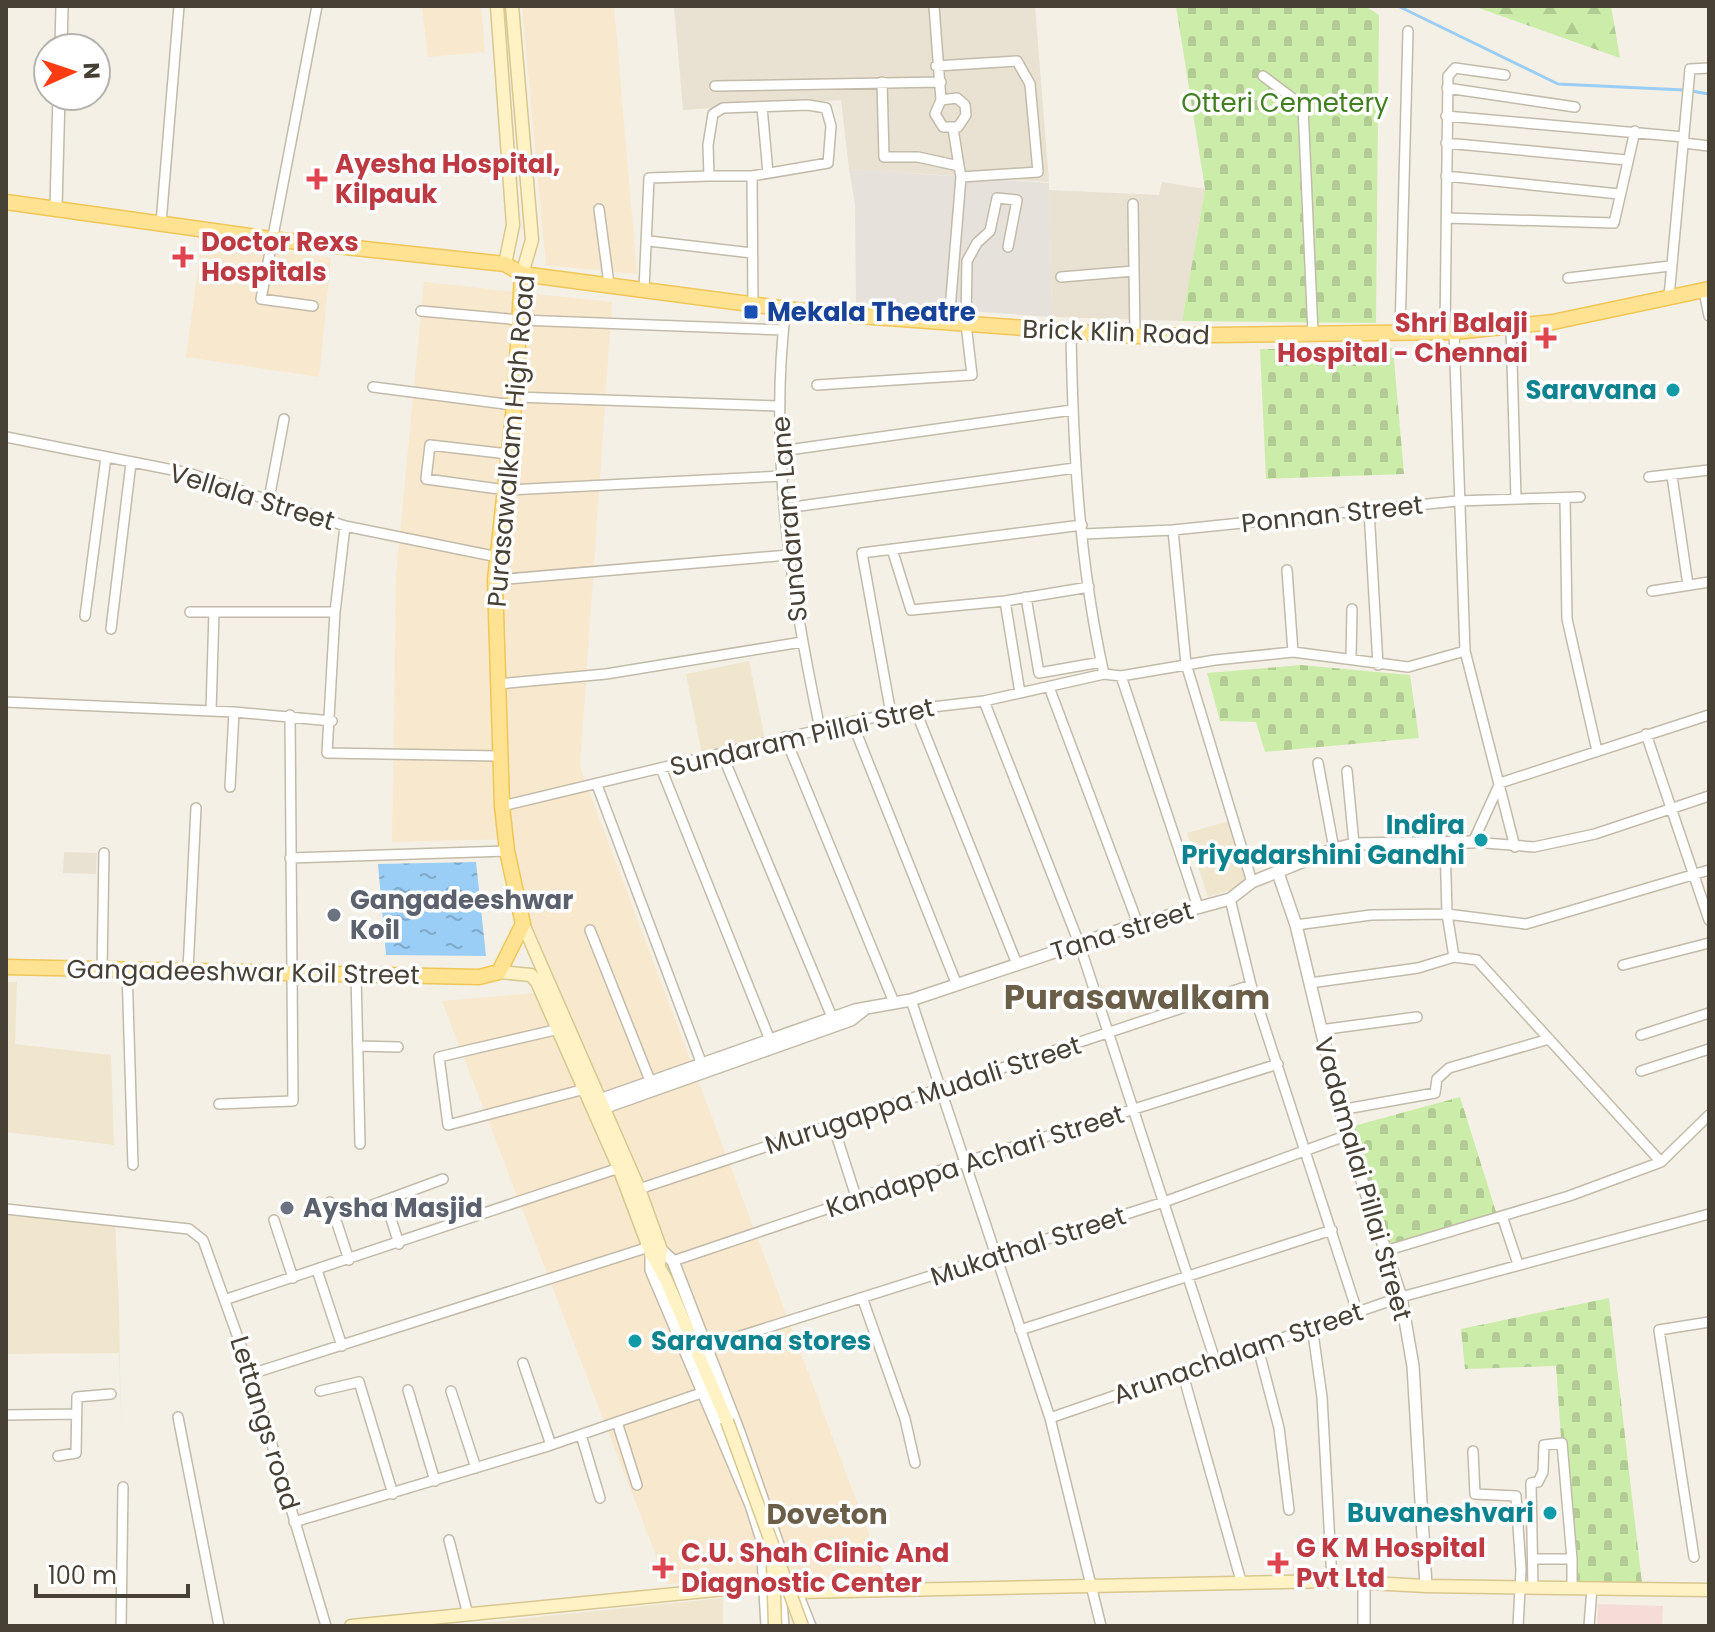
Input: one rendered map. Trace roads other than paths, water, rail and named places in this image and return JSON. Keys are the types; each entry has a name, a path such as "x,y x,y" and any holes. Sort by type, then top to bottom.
{"main road":[{"path":"497,6 513,225 505,264"},
{"name":"Purasawalkam High Road","path":"512,6 532,240 522,274 514,401 495,580 498,756 507,851 523,924 639,1189 653,1250"},
{"path":"6,202 271,239 505,264 522,274"},
{"name":"Brick Klin Road","path":"522,274 753,305 1071,334 1135,336 1450,332 1585,316 1707,290"},
{"path":"499,972 523,924"},
{"name":"Gangadeeshwar Koil Street","path":"6,967 479,977"},
{"name":"Purasawalkam High Road","path":"479,977 499,972 531,975 585,1089 600,1103 619,1168 653,1250"},
{"path":"653,1250 727,1421 762,1512 794,1624"},
{"path":"773,1552 794,1624"},
{"path":"351,1626 767,1585 787,1592 1364,1581 1426,1586 1709,1590"}],"street":[{"path":"61,32 62,6"},
{"path":"161,223 179,6"},
{"path":"313,306 261,299 317,6"},
{"path":"934,6 936,66 941,82 941,100 935,108 936,119 943,127 953,128 965,120 965,105 957,98 941,100"},
{"path":"1400,332 1408,31"},
{"path":"936,66 1017,61 1030,84 1038,172 961,177"},
{"path":"1505,75 1455,68 1448,76 1446,218 1465,651 1515,847"},
{"path":"1669,297 1690,69 1709,68"},
{"path":"1263,76 1303,106 1313,334"},
{"path":"882,82 884,157 918,157 959,166"},
{"path":"715,86 941,82"},
{"path":"1447,88 1575,107"},
{"path":"762,107 768,173"},
{"path":"644,289 649,241 649,178 752,176 828,163 831,126 826,108 723,108 713,114 709,176"},
{"path":"56,207 59,112"},
{"path":"1446,116 1635,131 1709,146"},
{"path":"949,322 961,177 953,128"},
{"path":"1446,218 1614,223 1635,131"},
{"path":"1446,143 1626,160"},
{"path":"752,176 753,305"},
{"path":"1446,176 1619,194"},
{"path":"817,385 972,375 966,324 967,261 977,243 990,231 997,198 1017,200 1008,247"},
{"path":"1133,204 1135,336"},
{"path":"599,209 609,284"},
{"path":"649,241 752,253"},
{"path":"1568,278 1670,266"},
{"path":"1061,277 1134,271"},
{"path":"1707,290 1709,316"},
{"name":"Sundaram Lane","path":"786,307 778,406 789,555 802,642 820,729"},
{"path":"421,311 520,320 783,330"},
{"path":"1511,327 1516,499"},
{"path":"1071,334 1075,468 1089,587 1104,674 1121,676 1186,664 1293,652 1408,667 1465,651"},
{"path":"373,387 514,401 778,406"},
{"path":"781,451 1072,410"},
{"path":"269,499 284,419"},
{"name":"Vellala Street","path":"6,437 188,473 345,526 498,557"},
{"path":"508,454 430,445 426,479 506,490 784,476"},
{"path":"85,616 106,457"},
{"path":"111,629 131,463"},
{"path":"786,508 1075,468"},
{"path":"1649,477 1709,470"},
{"path":"1672,476 1688,585"},
{"name":"Ponnan Street","path":"891,714 862,553 1083,530 1173,530 1457,501 1580,497"},
{"path":"1565,499 1567,619 1597,751"},
{"path":"1369,510 1378,665"},
{"path":"345,526 335,612 332,721 327,753 498,756"},
{"path":"1173,530 1186,664 1252,882"},
{"path":"892,549 911,610 1005,601 1089,587"},
{"path":"495,580 789,555"},
{"path":"1287,570 1293,652"},
{"path":"1652,591 1709,582"},
{"path":"1026,597 1039,673 1101,662"},
{"path":"1005,601 1020,693"},
{"path":"1351,658 1352,609"},
{"path":"190,612 335,612"},
{"path":"211,711 214,612"},
{"path":"498,684 606,674 802,642"},
{"name":"Sundaram Pillai Stret","path":"502,806 820,729 915,709 984,701 1104,674"},
{"path":"1121,676 1198,907"},
{"path":"1049,687 1138,924"},
{"path":"984,701 1079,943 1215,1360"},
{"path":"6,702 290,715 332,721"},
{"path":"915,709 1017,964"},
{"path":"230,787 234,712"},
{"path":"219,1104 293,1101 290,715"},
{"path":"1709,715 1500,783 1473,842 1534,847 1595,834 1709,796"},
{"path":"852,722 957,985"},
{"path":"1646,734 1709,920"},
{"path":"785,737 893,1000"},
{"path":"722,754 832,1017"},
{"path":"1318,763 1334,849"},
{"path":"661,768 771,1044"},
{"path":"1347,771 1354,844"},
{"path":"597,785 704,1069"},
{"path":"188,970 196,808"},
{"path":"1445,842 1447,914 1454,957"},
{"name":"Tana street","path":"771,1044 832,1017 893,1000 911,1000 1138,924 1230,899 1252,882 1334,849 1354,844 1473,842"},
{"path":"290,858 507,851"},
{"path":"102,969 104,853"},
{"path":"1296,925 1371,915 1447,914 1526,924 1709,870"},
{"name":"Vadamalai Pillai Street","path":"1278,873 1296,925 1340,1110 1401,1297 1413,1366 1426,1586"},
{"path":"1230,899 1251,985 1357,1311"},
{"path":"590,930 652,1087"},
{"path":"1623,965 1709,943"},
{"path":"1310,983 1418,968 1454,957 1477,960 1661,1162"},
{"path":"127,969 133,1165"},
{"path":"356,974 360,1144"},
{"name":"Murugappa Mudali Street","path":"639,1189 1251,985"},
{"path":"911,1000 1050,1418 1101,1626"},
{"path":"600,1103 851,1020 865,1009"},
{"path":"1641,1035 1709,1013"},
{"path":"1320,1030 1417,1017"},
{"path":"559,1029 439,1057 448,1125 585,1089"},
{"path":"1340,1110 1435,1093 1437,1079 1449,1068 1549,1039"},
{"path":"358,1046 398,1047"},
{"path":"1641,1071 1709,1049"},
{"name":"Kandappa Achari Street","path":"673,1261 965,1162 1278,1064"},
{"path":"1385,1251 1502,1216 1661,1162 1709,1115"},
{"path":"833,1125 857,1200"},
{"name":"Mukathal Street","path":"706,1347 863,1300 1164,1202 1348,1135"},
{"path":"227,1299 619,1168"},
{"path":"359,1210 443,1179"},
{"path":"385,1200 399,1244"},
{"path":"330,1202 349,1260"},
{"name":"Lettangs road","path":"6,1209 189,1229 203,1240 227,1299 251,1374 326,1626"},
{"name":"Arunachalam Street","path":"1050,1418 1401,1297 1709,1214"},
{"path":"1502,1216 1518,1264"},
{"path":"274,1220 293,1278"},
{"path":"1020,1330 1188,1273 1332,1230"},
{"path":"653,1250 651,1270 751,1505 762,1540 767,1626"},
{"path":"251,1374 653,1250 673,1261 706,1347 787,1592 794,1624"},
{"path":"317,1270 342,1346"},
{"path":"863,1300 905,1419 915,1463"},
{"path":"1694,1557 1659,1330 1709,1322"},
{"path":"1312,1326 1322,1397 1332,1581"},
{"path":"1258,1348 1279,1428 1289,1510"},
{"path":"523,1363 551,1445"},
{"path":"1182,1371 1241,1581"},
{"path":"320,1391 359,1382 393,1494"},
{"path":"408,1390 435,1481"},
{"path":"451,1391 476,1468"},
{"path":"294,1522 551,1445 704,1392"},
{"path":"58,1456 76,1454 75,1414 79,1395 111,1394"},
{"path":"6,1415 75,1414"},
{"path":"178,1417 219,1626"},
{"path":"617,1422 637,1485"},
{"path":"581,1435 600,1498"},
{"path":"1518,1626 1533,1559 1531,1483 1538,1482 1542,1476 1544,1445 1555,1441 1562,1443 1572,1588"},
{"path":"1473,1451 1475,1494 1516,1496 1527,1587"},
{"path":"121,1626 123,1487"},
{"path":"449,1540 468,1615"},
{"path":"1533,1559 1572,1559"},
{"path":"1364,1581 1364,1626"},
{"path":"1589,1626 1592,1588"},
{"path":"787,1592 794,1624"}],"water":[{"path":"476,862 486,956 386,955 378,864"}],"waterway":[{"path":"1398,6 1558,84 1684,90"},
{"path":"1691,91 1709,94"}],"place":[{"name":"Ayesha Hospital, Kilpauk","path":"317,179"},
{"name":"Doctor Rexs Hospitals","path":"183,257"},
{"name":"Mekala Theatre","path":"751,312"},
{"name":"Shri Balaji Hospital - Chennai","path":"1546,338"},
{"name":"Saravana","path":"1673,390"},
{"name":"Indira Priyadarshini Gandhi","path":"1481,840"},
{"name":"Gangadeeshwar Koil","path":"334,915"},
{"name":"Aysha Masjid","path":"287,1208"},
{"name":"Saravana stores","path":"635,1341"},
{"name":"Buvaneshvari","path":"1550,1513"},
{"name":"G K M Hospital Pvt Ltd","path":"1278,1563"},
{"name":"C.U. Shah Clinic And Diagnostic Center","path":"663,1568"}],"district":[{"name":"Purasawalkam","path":"1137,997"},
{"name":"Doveton","path":"827,1514"}],"park label":[{"name":"Otteri Cemetery","path":"1285,103"}]}
